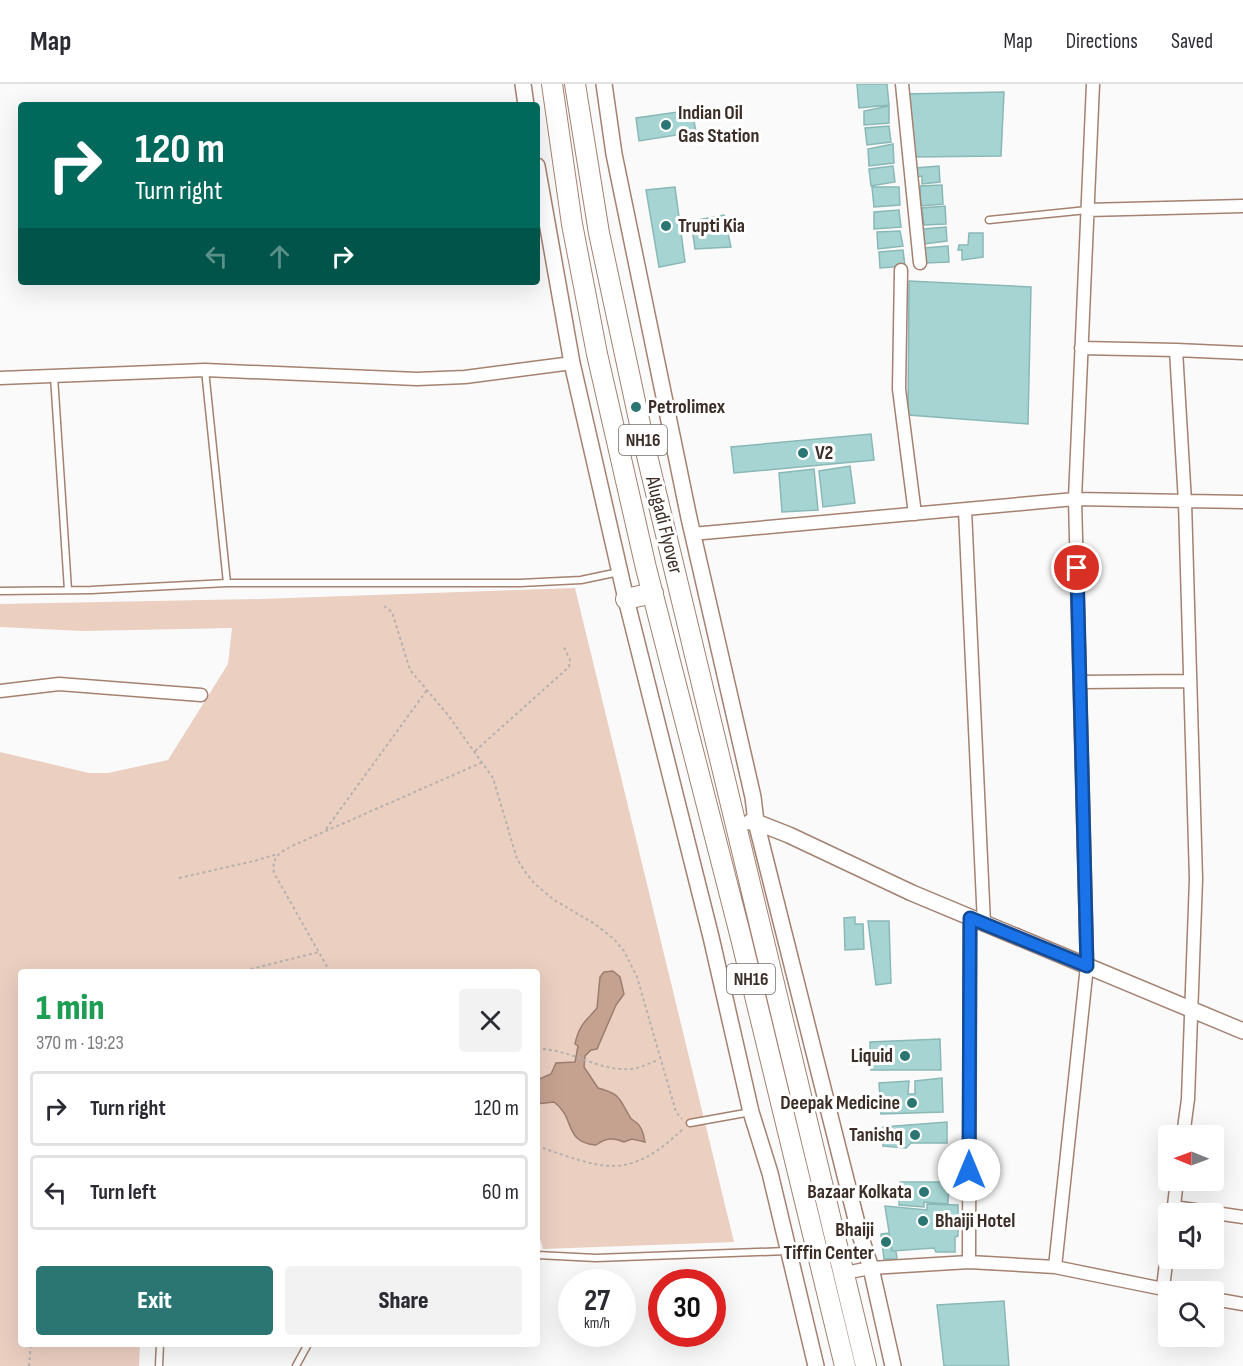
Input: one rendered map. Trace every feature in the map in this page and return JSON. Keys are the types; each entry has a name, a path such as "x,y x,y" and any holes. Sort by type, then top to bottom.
{"highway":[{"name":"Alugadi Flyover","path":"552,84 572,224 597,354 653,592"},
{"name":"Alugadi Flyover","path":"575,84 599,233 641,431 735,822"},
{"path":"626,599 653,592"},
{"name":"NH16","path":"653,592 740,934 845,1366"},
{"name":"NH16","path":"735,822 866,1366"}],"street":[{"path":"523,84 526,102"},
{"path":"604,84 614,154 693,534 753,797 756,822 860,1235 871,1268 893,1366"},
{"path":"902,84 920,263"},
{"path":"1055,1267 1087,966 1075,499 1092,84"},
{"path":"540,183 572,363 626,599 708,926 751,1112 770,1173 816,1366"},
{"path":"1087,210 1243,206"},
{"path":"901,270 899,389 915,514"},
{"path":"1081,348 1243,353"},
{"path":"1176,350 1185,501 1196,879 1188,1099 1184,1125"},
{"path":"0,378 205,370 417,379 465,377 572,363"},
{"path":"693,534 1075,499 1243,502"},
{"path":"965,510 977,921 969,1262"},
{"path":"1080,682 1189,681"},
{"path":"0,691 59,684 201,695"},
{"path":"735,822 756,822 789,835 912,893 1243,1031"},
{"path":"1224,1215 1243,1217"},
{"path":"844,1273 871,1268 969,1262 1055,1267 1158,1287"},
{"path":"1224,1301 1243,1304"}],"lane":[{"path":"989,220 1087,210"},
{"path":"205,370 226,583"},
{"path":"54,376 68,590"},
{"path":"0,591 102,590 226,583 520,583 581,580 620,572"},
{"path":"690,1122 751,1112"},
{"path":"540,1255 596,1258 788,1251"},
{"path":"159,1366 160,1347"},
{"path":"296,1366 306,1347"}],"path":[{"path":"384,606 392,612 410,670 475,751 493,778 517,860 526,873 554,900 595,924 614,939 624,951 637,977 676,1112 682,1119 690,1122 656,1153 626,1165 607,1167 592,1165 540,1147"},
{"path":"475,751 569,667 570,660 563,645"},
{"path":"325,831 427,690"},
{"path":"179,878 279,854 325,831 483,762"},
{"path":"279,854 274,859 274,873 328,969"},
{"path":"251,969 319,952"},
{"path":"540,1049 548,1049 595,1064 633,1069 660,1059"},
{"path":"29,1366 31,1347"}],"shaded area":[{"path":"575,588 734,1242 543,1249 540,1238 540,969 18,969 18,1347 140,1347 139,1366 0,1366 0,752 89,773 108,773 168,760 228,664 232,628 82,631 0,627 0,604 261,599"},
{"path":"613,971 620,977 624,994 616,1005 597,1049 591,1050 585,1056 584,1067 598,1088 618,1098 640,1127 645,1142 632,1139 624,1142 610,1139 596,1145 586,1143 574,1134 561,1108 554,1102 540,1104 540,1079 551,1074 556,1063 575,1062 578,1032 597,1008 600,977 604,972"}],"building":[{"path":"857,84 887,84 889,105 859,108"},
{"path":"1004,92 1001,156 911,157 905,94"},
{"path":"889,106 889,123 864,125 864,111"},
{"name":"Indian Oil Gas Station","path":"692,110 696,132 639,141 636,118"},
{"path":"889,126 891,142 867,145 865,128"},
{"path":"893,144 894,163 869,166 868,149"},
{"path":"893,166 895,182 871,186 869,169"},
{"path":"939,166 940,182 922,184 922,176 917,177 915,168"},
{"path":"942,185 943,204 921,206 920,186"},
{"name":"Trupti Kia","path":"675,187 685,262 659,267 646,190"},
{"path":"872,187 899,187 900,205 874,207"},
{"path":"945,206 946,224 924,225 922,208"},
{"path":"899,210 901,227 874,229 874,212"},
{"path":"724,215 731,247 695,249 691,221"},
{"path":"946,227 947,241 924,244 923,229"},
{"path":"900,231 903,246 878,249 877,232"},
{"path":"969,233 983,233 983,257 962,260 962,250 958,250 959,245 968,245"},
{"path":"948,246 949,262 925,263 924,248"},
{"path":"903,250 905,266 880,268 879,252"},
{"path":"909,281 1031,287 1028,424 908,415"},
{"name":"V2","path":"871,434 874,460 734,473 731,447"},
{"path":"850,466 855,503 823,507 819,471"},
{"path":"814,469 818,510 782,512 779,473"},
{"path":"855,917 855,924 863,924 864,949 845,950 844,918"},
{"path":"868,921 889,921 891,983 876,985"},
{"name":"Liquid","path":"940,1039 941,1070 871,1070 870,1042"},
{"name":"Deepak Medicine","path":"942,1078 943,1112 881,1114 879,1083 909,1081 908,1094 915,1094 915,1081"},
{"name":"Tanishq","path":"947,1122 947,1143 911,1143 906,1148 883,1146 883,1127"},
{"name":"Bazaar Kolkata","path":"900,1182 949,1182 948,1204 924,1202 924,1207 899,1205"},
{"name":"Bhaiji Hotel","path":"927,1204 958,1205 958,1236 955,1237 955,1252 936,1252 934,1248 892,1251 885,1206 927,1210"},
{"name":"Bhaiji Tiffin Center","path":"889,1233 892,1251 896,1251 897,1259 884,1259 881,1234"},
{"path":"1004,1301 1009,1366 944,1366 937,1305"}],"place":[{"name":"Indian Oil Gas Station","path":"666,125"},
{"name":"Trupti Kia","path":"666,226"},
{"name":"Petrolimex","path":"636,407"},
{"name":"V2","path":"803,453"},
{"name":"Liquid","path":"905,1056"},
{"name":"Deepak Medicine","path":"912,1103"},
{"name":"Tanishq","path":"915,1135"},
{"name":"Bazaar Kolkata","path":"924,1192"},
{"name":"Bhaiji Hotel","path":"923,1221"},
{"name":"Bhaiji Tiffin Center","path":"886,1242"}],"route":[{"path":"969,1170 970,918 1087,966 1077,568"}]}
